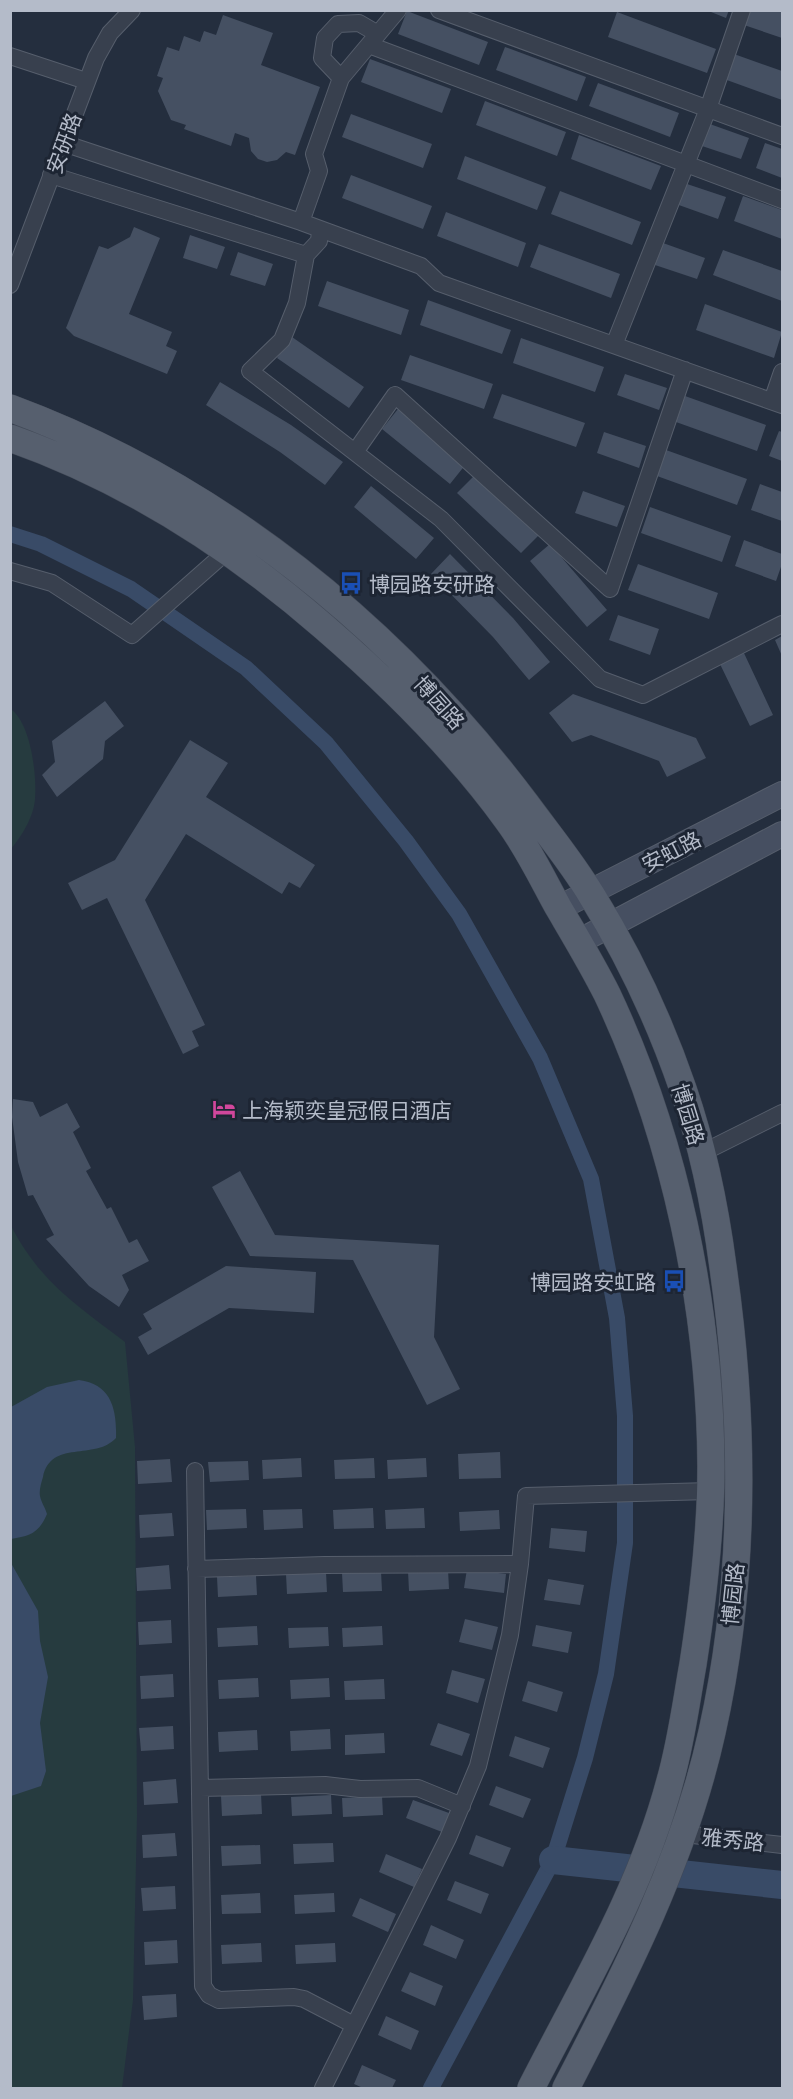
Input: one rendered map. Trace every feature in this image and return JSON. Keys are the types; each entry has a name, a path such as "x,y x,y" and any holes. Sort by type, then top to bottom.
{"main road":[{"name":"博园路","path":"10,408 108,450 197,500 258,538 319,584 427,685 494,762 590,892 637,978 683,1088 712,1188 732,1325 737,1394 738,1545 730,1620 713,1730 684,1834 647,1925 566,2088"},
{"name":"博园路","path":"10,438 45,451 170,512 294,601 353,652 468,770 511,825 580,941 608,995 633,1056 663,1144 683,1224 700,1324 707,1392 710,1491 708,1548 698,1629 682,1728 670,1781 653,1833 618,1922 531,2088"},
{"name":"安虹路","path":"559,908 783,794"},
{"name":"安虹路","path":"580,941 783,834"}],"street":[{"name":"安研路","path":"10,285 86,81 106,39 132,10"},
{"path":"301,222 320,171 314,154 341,78 398,10"},
{"path":"439,10 783,136"},
{"path":"614,345 708,109 742,10"},
{"path":"341,78 322,58 325,38 338,24 359,23 374,40 686,166 783,200"},
{"path":"10,56 86,81"},
{"path":"63,143 301,222 422,266 439,283 777,403 783,372"},
{"path":"51,175 306,255"},
{"path":"320,230 319,241 306,255 297,303 282,339 250,371 441,519 600,679 643,695 783,624"},
{"path":"355,452 395,395 610,589 685,370"},
{"path":"10,571 52,584 132,634 226,552"},
{"path":"702,1153 783,1113"},
{"path":"195,1471 203,1986 209,1995 219,2000 294,1997 304,1999 354,2025"},
{"path":"323,2088 462,1806 490,1723 510,1635 520,1564 526,1496 710,1491"},
{"path":"196,1569 346,1564 520,1564"},
{"path":"200,1788 325,1785 360,1789 418,1788 462,1806"},
{"name":"雅秀路","path":"684,1834 783,1845"}],"green space":[{"path":"11,709 18,716 28,738 34,764 35,789 30,819 11,849"},
{"path":"10,1224 46,1277 125,1342 135,1447 137,1815 133,2000 122,2088 11,2088"}],"water":[{"path":"79,1380 90,1382 105,1392 113,1408 116,1438 107,1445 55,1458 48,1465 40,1487 47,1514 41,1526 24,1537 11,1539 11,1407 47,1387"},
{"path":"11,1563 38,1611 40,1641 48,1677 40,1723 46,1771 41,1786 11,1796"}],"building":[{"path":"706,10 729,10 726,18"},
{"path":"746,10 782,10 782,38 741,24"},
{"path":"407,11 488,42 479,65 398,34"},
{"path":"617,12 716,49 707,73 608,37"},
{"path":"223,15 273,33 261,65 320,87 295,155 286,152 277,160 267,162 258,159 251,151 249,138 235,133 231,146 184,129 186,125 171,120 158,91 163,78 157,76 167,47 179,51 184,36 200,42 204,31 216,35"},
{"path":"505,47 586,77 577,101 496,70"},
{"path":"734,54 782,71 782,100 724,79"},
{"path":"370,59 451,89 442,113 361,82"},
{"path":"598,83 679,113 670,137 589,106"},
{"path":"485,101 566,132 557,156 476,125"},
{"path":"351,114 432,144 423,168 342,137"},
{"path":"707,123 749,138 741,159 699,145"},
{"path":"579,135 661,166 651,190 571,159"},
{"path":"765,143 782,149 782,178 756,168"},
{"path":"465,156 546,187 537,210 457,179"},
{"path":"351,175 432,206 423,229 342,198"},
{"path":"684,183 726,197 718,219 676,204"},
{"path":"560,191 641,222 632,245 551,214"},
{"path":"743,196 782,210 782,239 734,221"},
{"path":"446,212 526,243 518,267 437,236"},
{"path":"134,227 160,238 129,314 172,332 166,346 177,351 167,374 74,336 66,328 99,246 108,249 130,237"},
{"path":"190,235 225,247 217,269 183,258"},
{"path":"663,243 705,258 697,279 655,265"},
{"path":"539,244 620,274 611,298 530,267"},
{"path":"723,250 782,271 782,301 713,275"},
{"path":"238,252 273,264 265,286 230,275"},
{"path":"327,281 409,310 401,335 318,306"},
{"path":"428,300 511,330 502,354 420,325"},
{"path":"705,304 782,332 774,358 696,330"},
{"path":"292,337 364,387 349,408 277,358"},
{"path":"521,338 604,367 595,392 513,363"},
{"path":"410,355 493,384 484,409 401,380"},
{"path":"625,374 667,388 659,410 617,395"},
{"path":"220,382 291,425 343,462 325,485 280,452 206,405"},
{"path":"502,394 585,423 576,447 493,418"},
{"path":"685,396 766,425 757,451 676,422"},
{"path":"398,409 466,464 450,484 382,429"},
{"path":"779,431 782,432 782,461 769,456"},
{"path":"604,432 646,446 639,468 597,453"},
{"path":"666,450 747,479 737,505 657,476"},
{"path":"476,474 539,535 521,553 457,493"},
{"path":"760,484 782,492 782,521 751,510"},
{"path":"371,486 434,538 416,559 354,507"},
{"path":"583,491 625,506 617,527 575,513"},
{"path":"650,507 731,536 722,562 641,533"},
{"path":"744,540 782,554 782,564 776,581 735,566"},
{"path":"550,544 607,610 587,627 530,561"},
{"path":"450,554 513,618 550,662 529,680 493,637 431,574"},
{"path":"638,564 718,593 709,619 628,590"},
{"path":"618,615 659,629 650,655 609,640"},
{"path":"782,636 782,656 775,640"},
{"path":"743,651 773,715 750,726 719,662"},
{"path":"573,694 696,738 706,758 667,777 659,761 591,735 572,742 549,713"},
{"path":"105,701 124,726 105,741 103,759 57,797 42,775 55,762 52,741"},
{"path":"190,740 228,763 206,797 315,865 300,888 289,882 282,894 186,834 145,900 205,1025 192,1031 199,1046 183,1054 107,898 82,910 68,883 115,860"},
{"path":"13,1099 33,1102 40,1117 67,1103 80,1127 73,1132 91,1168 86,1171 107,1209 111,1207 129,1243 137,1239 149,1261 122,1275 129,1290 119,1307 89,1286 46,1239 54,1235 33,1195 28,1196 18,1162 12,1117"},
{"path":"240,1171 275,1235 439,1245 434,1337 460,1389 427,1405 353,1260 250,1256 212,1187"},
{"path":"226,1266 316,1272 314,1313 229,1308 148,1355 138,1337 152,1329 143,1314"},
{"path":"500,1452 501,1478 459,1479 458,1454"},
{"path":"301,1458 302,1477 263,1479 262,1460"},
{"path":"374,1458 375,1478 335,1479 334,1460"},
{"path":"426,1458 427,1477 388,1479 387,1460"},
{"path":"170,1459 172,1482 138,1484 137,1461"},
{"path":"248,1461 249,1480 210,1482 208,1462"},
{"path":"373,1508 374,1528 334,1529 333,1510"},
{"path":"424,1508 425,1528 386,1529 385,1510"},
{"path":"246,1509 247,1528 207,1530 206,1510"},
{"path":"302,1509 303,1528 264,1530 263,1510"},
{"path":"499,1510 500,1529 460,1531 459,1512"},
{"path":"172,1513 174,1536 140,1538 139,1515"},
{"path":"551,1528 587,1531 585,1552 549,1548"},
{"path":"169,1565 171,1589 137,1591 136,1568"},
{"path":"448,1569 449,1589 409,1591 408,1571"},
{"path":"467,1569 506,1574 504,1593 464,1588"},
{"path":"381,1571 382,1591 343,1592 342,1573"},
{"path":"326,1572 327,1592 287,1594 286,1574"},
{"path":"256,1576 257,1595 218,1597 217,1577"},
{"path":"548,1579 584,1585 580,1605 544,1600"},
{"path":"465,1619 498,1627 492,1650 459,1642"},
{"path":"171,1620 172,1643 139,1645 138,1622"},
{"path":"536,1625 572,1632 568,1653 532,1646"},
{"path":"257,1626 258,1645 218,1647 217,1628"},
{"path":"382,1626 383,1645 343,1647 342,1628"},
{"path":"328,1627 329,1646 289,1648 288,1628"},
{"path":"452,1670 485,1679 478,1703 446,1693"},
{"path":"173,1674 174,1697 141,1699 140,1676"},
{"path":"258,1678 259,1697 219,1699 218,1680"},
{"path":"329,1678 330,1697 291,1699 290,1680"},
{"path":"384,1679 385,1699 345,1700 344,1681"},
{"path":"528,1681 563,1692 557,1712 522,1701"},
{"path":"438,1723 470,1734 462,1756 430,1745"},
{"path":"173,1726 174,1749 141,1751 139,1728"},
{"path":"330,1729 331,1749 291,1751 290,1731"},
{"path":"257,1730 258,1750 219,1752 218,1732"},
{"path":"384,1733 385,1753 345,1755 345,1735"},
{"path":"515,1736 550,1748 543,1768 509,1756"},
{"path":"176,1779 178,1803 144,1805 143,1782"},
{"path":"496,1786 531,1799 523,1818 489,1805"},
{"path":"261,1794 262,1814 222,1816 221,1796"},
{"path":"331,1795 332,1814 292,1816 291,1797"},
{"path":"382,1796 383,1815 343,1817 342,1798"},
{"path":"413,1800 449,1813 442,1832 406,1818"},
{"path":"175,1833 177,1856 143,1858 142,1835"},
{"path":"476,1835 511,1848 503,1867 469,1854"},
{"path":"333,1843 334,1862 294,1864 293,1844"},
{"path":"260,1845 261,1864 222,1866 221,1846"},
{"path":"386,1854 422,1869 414,1887 379,1872"},
{"path":"455,1881 489,1894 481,1914 447,1900"},
{"path":"175,1886 176,1909 143,1911 141,1888"},
{"path":"260,1893 261,1913 222,1914 221,1895"},
{"path":"334,1893 335,1912 295,1914 294,1895"},
{"path":"360,1898 396,1914 388,1932 352,1916"},
{"path":"431,1925 464,1940 456,1959 423,1945"},
{"path":"177,1940 178,1963 145,1965 144,1942"},
{"path":"261,1943 262,1962 222,1964 221,1945"},
{"path":"335,1943 336,1962 296,1964 295,1945"},
{"path":"410,1972 443,1986 435,2006 401,1991"},
{"path":"176,1994 177,2017 144,2020 142,1996"},
{"path":"386,2016 419,2031 411,2050 378,2035"},
{"path":"362,2065 396,2080 392,2088 363,2088 354,2084"}],"waterway":[{"path":"10,534 41,544 131,589 246,668 326,743 406,841 459,914 540,1058 591,1179 617,1318 625,1416 625,1543 606,1674 585,1758 553,1860 431,2088"},
{"path":"553,1860 782,1885"}],"place":[{"name":"博园路安研路","path":"351,583"},
{"name":"上海颖奕皇冠假日酒店","path":"224,1109"},
{"name":"博园路安虹路","path":"674,1281"}]}
